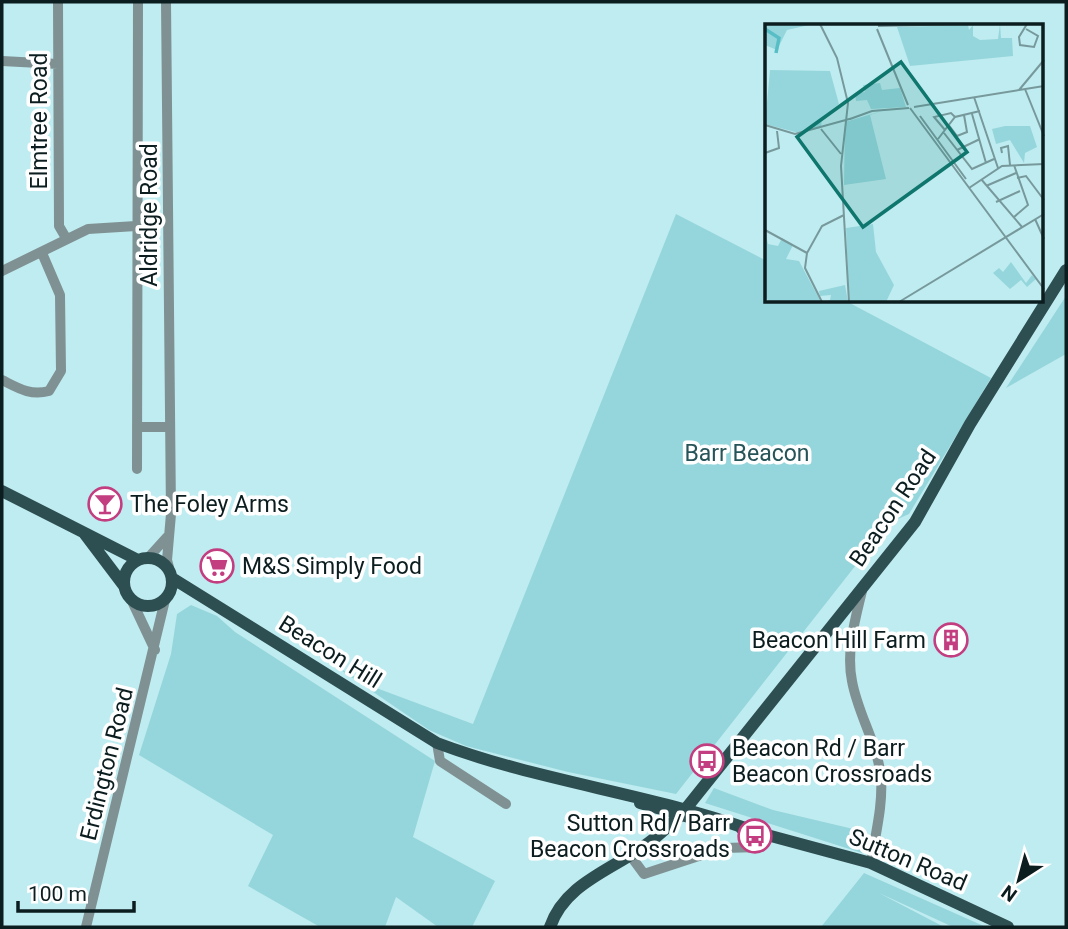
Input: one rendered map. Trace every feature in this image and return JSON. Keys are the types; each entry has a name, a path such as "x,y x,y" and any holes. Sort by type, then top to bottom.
{"main road":[{"name":"Beacon Road","path":"551,927 566,897 651,842 862,592 921,513 970,424 1066,270"},
{"path":"2,491 143,559 163,563 171,575 167,599"},
{"path":"82,530 131,599 148,606 167,599 201,596"},
{"path":"124,586 125,574 143,559"},
{"name":"Beacon Hill","path":"171,575 437,743 476,757 603,788 678,811"},
{"name":"Sutton Road","path":"678,811 872,863 1008,927"}],"street":[{"name":"Elmtree Road","path":"58,2 59,226 66,238"},
{"name":"Aldridge Road","path":"137,469 138,2"},
{"name":"Aldridge Road","path":"166,2 171,514 167,537 171,575"},
{"path":"2,61 58,64"},
{"path":"2,271 88,229 136,226"},
{"path":"2,380 24,391 39,394 49,391 61,371 60,295 42,253"},
{"path":"138,427 169,427"},
{"path":"143,559 167,537"},
{"path":"862,592 852,634 852,674 877,752 881,778 881,803 872,863"},
{"path":"131,599 155,650"},
{"name":"Erdington Road","path":"86,927 167,599"},
{"name":"Beacon Hill","path":"437,743 440,761 506,804"},
{"path":"631,855 644,874 723,848 761,847"}],"green space":[{"name":"Barr Beacon","path":"676,214 765,260 765,303 850,303 991,378 909,514 889,523 676,794 568,772 466,746 429,730 332,664 371,686 473,724"},
{"path":"1066,296 1066,354 1006,388"},
{"path":"191,605 217,616 235,632 435,761 413,837 495,881 472,927 438,927 396,897 385,927 320,927 248,886 273,835 139,755 171,654 177,614"},
{"path":"714,788 773,810 866,832 862,853 705,803"},
{"path":"864,873 986,927 953,927 879,893 944,927 821,927"}],"place":[{"name":"The Foley Arms","path":"105,504"},
{"name":"M&S Simply Food","path":"217,566"},
{"name":"Beacon Hill Farm","path":"951,640"},
{"name":"Beacon Rd / Barr Beacon Crossroads","path":"707,761"},
{"name":"Sutton Rd / Barr Beacon Crossroads","path":"755,836"}]}
